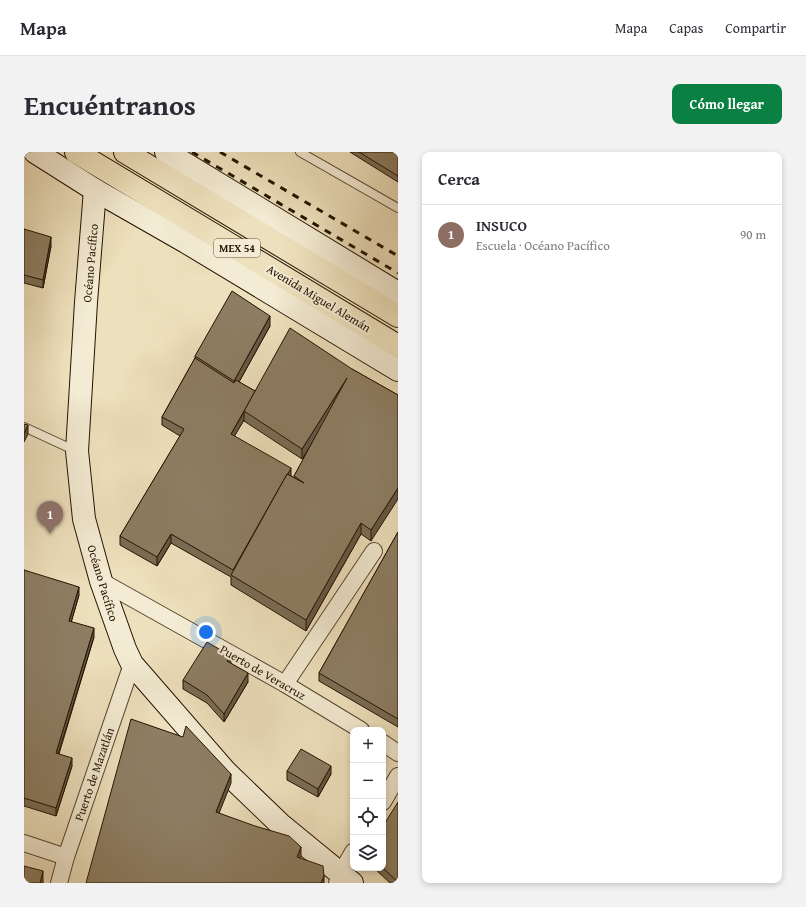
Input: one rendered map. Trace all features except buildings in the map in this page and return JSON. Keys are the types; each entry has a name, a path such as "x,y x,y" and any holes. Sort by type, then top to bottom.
{"highway":[{"name":"Avenida Miguel Alemán","path":"76,152 398,346"},
{"name":"Avenida Miguel Alemán","path":"125,152 398,316"}],"street":[{"path":"36,152 95,190 186,242 398,370"},
{"path":"166,152 398,293"},
{"path":"187,152 226,189"},
{"name":"Océano Pacífico","path":"95,190 86,302 77,451 84,519 101,581 125,649 132,664 226,772 280,824 343,880"},
{"path":"285,684 374,551"},
{"name":"Puerto de Veracruz","path":"101,581 285,684 356,727"},
{"name":"Puerto de Mazatlán","path":"59,883 66,857 132,664"},
{"path":"386,745 398,753"},
{"path":"385,799 398,776"},
{"path":"24,843 66,857"},
{"path":"343,880 350,860"}],"lane":[{"path":"300,152 398,208"},
{"path":"24,427 77,451"}],"railway":[{"path":"192,152 398,273"},
{"path":"220,152 398,256"}],"place":[{"name":"INSUCO","path":"50,534"}]}
